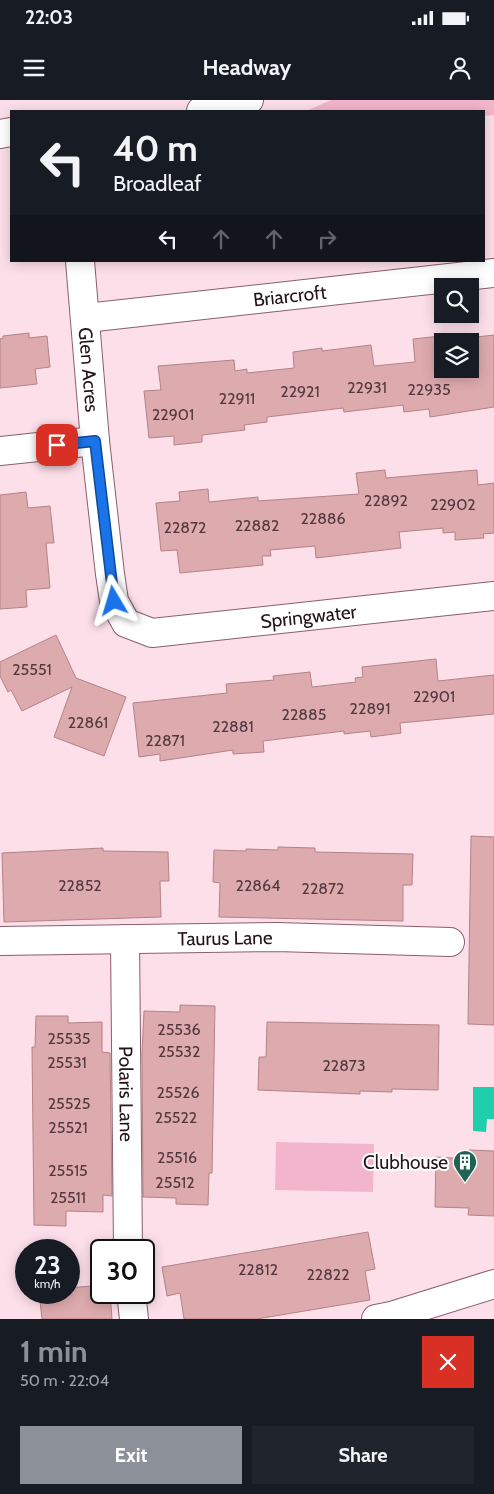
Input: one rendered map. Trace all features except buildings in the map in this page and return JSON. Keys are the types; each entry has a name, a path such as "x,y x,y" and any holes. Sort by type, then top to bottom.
{"street":[{"path":"205,110 249,100"},
{"name":"Glen Acres","path":"80,262 95,441 114,601 126,624"},
{"name":"Briarcroft","path":"86,318 494,273"},
{"path":"0,451 95,441"},
{"name":"Springwater","path":"126,624 152,633 494,596"},
{"name":"Taurus Lane","path":"0,941 276,937 450,942"},
{"name":"Polaris Lane","path":"125,939 128,1239"},
{"path":"376,1319 494,1284"},
{"path":"132,1304 134,1319"}],"shaded area":[{"path":"331,100 494,100 494,115 485,116 485,110 308,110"},
{"path":"473,1087 494,1087 494,1119 487,1119 486,1132 473,1131"},
{"path":"276,1142 374,1144 373,1192 275,1190"}],"place":[{"name":"Clubhouse","path":"465,1183"}],"route":[{"path":"57,445 95,441 114,601"}]}
